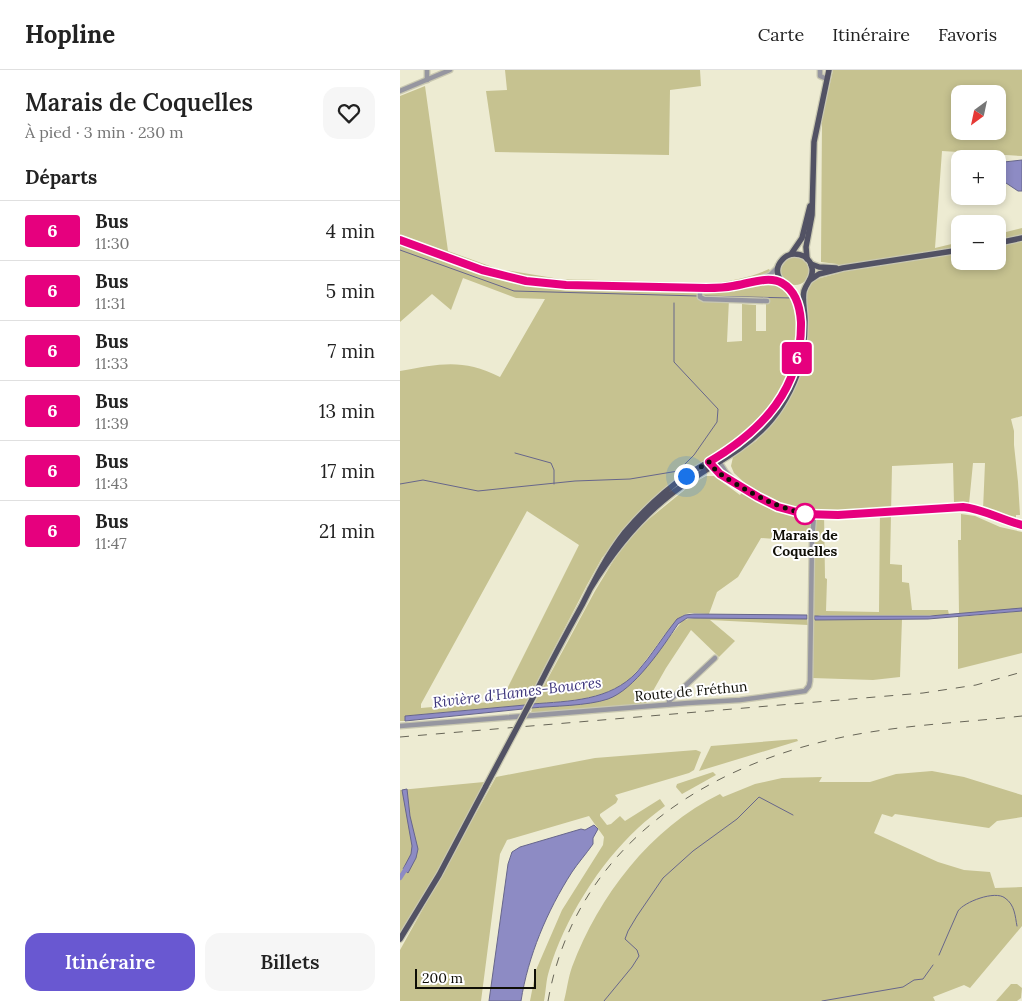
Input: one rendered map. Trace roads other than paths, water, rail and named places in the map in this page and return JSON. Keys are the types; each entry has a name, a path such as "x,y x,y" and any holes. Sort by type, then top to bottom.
{"main road":[{"path":"400,939 439,875 609,555 636,520 672,487 744,446 759,434 788,394 798,372 803,351 805,324 803,295 812,271 806,250 812,219 813,146 828,70"},
{"path":"718,460 758,426 776,406 793,373 799,350 800,317 797,298 784,285 778,274 778,266 783,258 791,254 803,234 812,194"},
{"path":"1006,241 1022,238"},
{"path":"784,285 797,289 820,274 843,268 951,251"},
{"path":"791,254 800,254 820,267 843,268"}],"street":[{"path":"427,70 427,80"},
{"path":"400,91 450,70"},
{"path":"820,70 820,76 827,79"},
{"path":"400,240 482,270 526,281 700,293 770,280 784,285"},
{"path":"752,282 770,275 778,266"},
{"path":"700,293 705,300 767,301"},
{"path":"718,460 730,477 746,490"},
{"path":"710,464 720,474 746,490 778,507 798,512 814,515 963,507 1022,525"},
{"name":"Route de Fréthun","path":"400,726 740,700 800,692 808,688 810,681 814,515"},
{"path":"669,704 669,701 714,658"}],"water":[{"path":"1022,160 1022,191 1018,191 1006,183 1006,162"},
{"path":"1022,608 1022,611 928,619 815,620 814,616 930,616"},
{"path":"685,615 807,615 807,619 687,618 678,624 638,677 618,694 608,699 590,703 531,708 532,704 589,698 615,689 637,672 677,619"},
{"path":"525,705 523,709 405,721 405,716"},
{"path":"407,789 410,816 418,849 416,858 408,873 403,869 411,854 412,846 402,790"},
{"path":"594,825 598,829 593,838 593,844 574,869 554,902 540,934 528,967 521,1001 489,1001 508,864 512,852 520,847 581,829 585,830"}],"waterway":[{"path":"400,250 514,291 698,296"},
{"path":"702,296 792,298"},
{"path":"400,484 423,480 478,491 575,481 630,479 678,471 694,455 717,422 718,409 674,362 674,303"},
{"path":"515,453 551,463 554,470 554,484"},
{"path":"604,1001 639,956 637,950 625,939 637,916 663,878 693,851 737,819 759,797 793,815"},
{"path":"400,878 407,867"},
{"path":"939,955 958,911 966,904 980,898 994,895 1005,898 1013,907 1017,926"},
{"path":"822,1001 903,987 914,980 923,979 933,965"}],"railway":[{"path":"400,737 923,693 976,685 1022,672"},
{"path":"548,1001 562,949 584,902 613,861 649,826 689,796 734,772 783,753 834,739 904,727 1022,716"}],"place":[{"name":"Marais de Coquelles","path":"805,514"}],"water label":[{"name":"Rivière d'Hames-Boucres","path":"517,692"}]}
